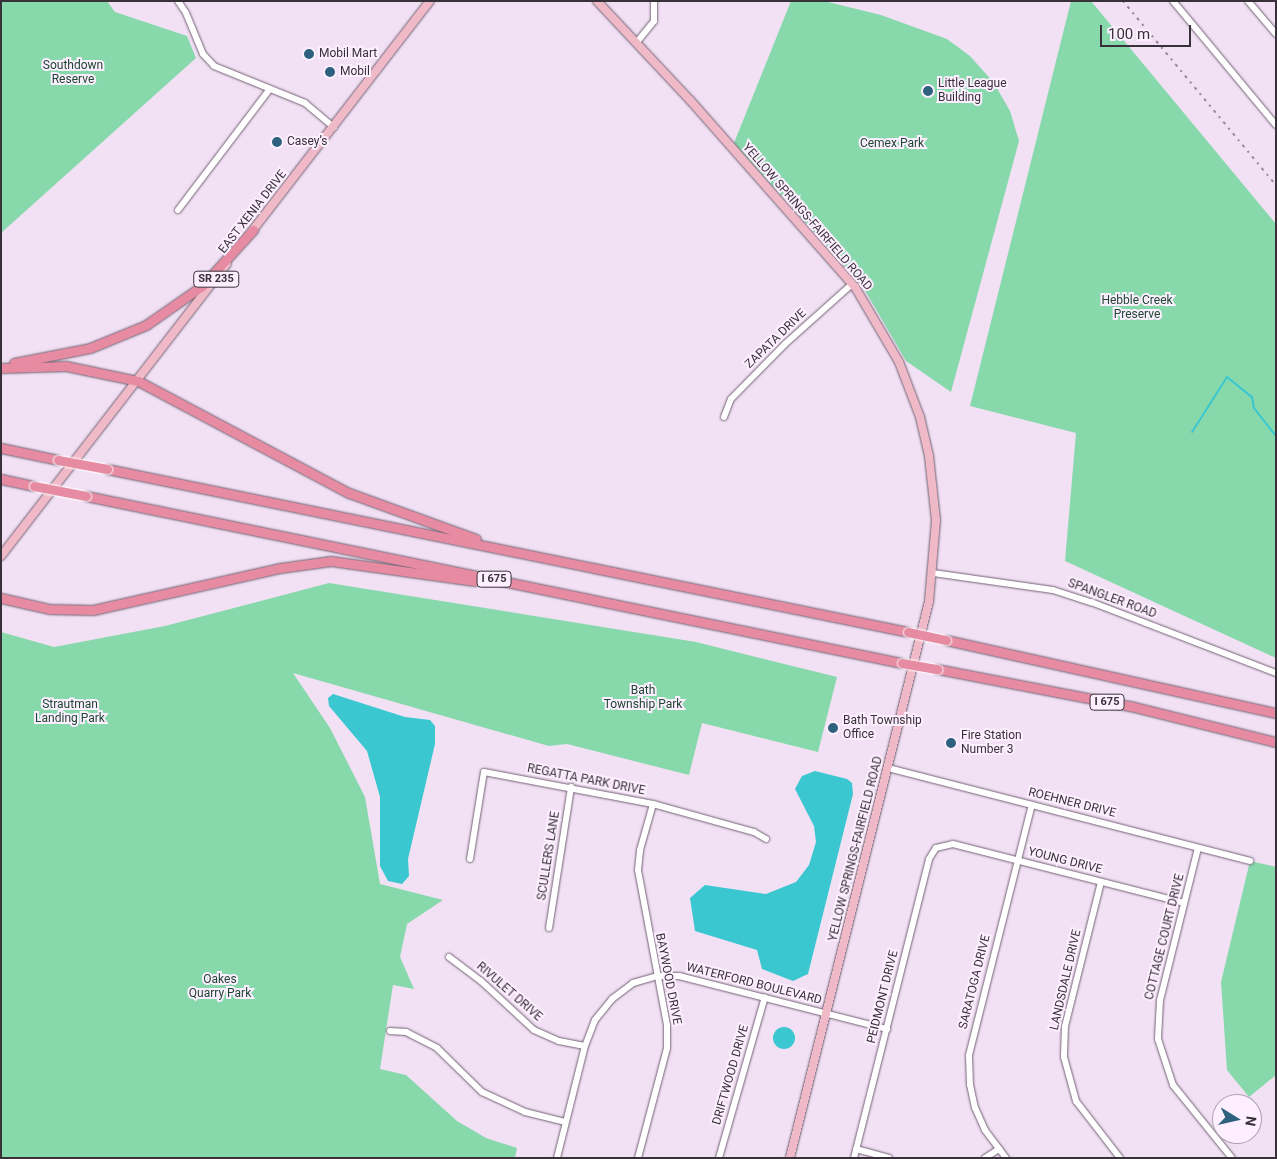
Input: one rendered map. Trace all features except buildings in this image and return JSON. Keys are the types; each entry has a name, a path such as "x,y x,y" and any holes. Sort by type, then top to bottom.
{"highway":[{"path":"1,367 90,348 146,325 202,286 253,230"},
{"path":"1,367 66,366 138,380 349,493 476,539 544,557"},
{"name":"I 675","path":"1,448 908,632 1276,713"},
{"name":"I 675","path":"1,479 624,604 902,663 1130,706 1276,742"},
{"path":"1,598 49,610 93,610 280,568 331,561 624,604"}],"main road":[{"name":"EAST XENIA DRIVE","path":"1,556 430,1"},
{"name":"YELLOW SPRINGS-FAIRFIELD ROAD","path":"597,1 637,42 852,284 892,347 920,417 935,506 933,573 922,633 790,1158"}],"street":[{"path":"178,1 208,60 225,73 305,103 334,126"},
{"path":"637,42 654,21 654,1"},
{"path":"1173,1 1276,124"},
{"path":"1248,1 1276,34"},
{"path":"178,210 270,89"},
{"name":"ZAPATA DRIVE","path":"724,417 731,399 785,344 852,284"},
{"name":"SPANGLER ROAD","path":"933,573 1053,590 1092,602 1276,673"},
{"name":"ROEHNER DRIVE","path":"888,768 1250,861"},
{"name":"REGATTA PARK DRIVE","path":"470,859 484,772 653,804 754,832 766,839"},
{"name":"SCULLERS LANE","path":"550,928 571,787"},
{"name":"BAYWOOD DRIVE","path":"638,1158 666,1048 667,1025 638,870 640,850 653,804"},
{"name":"SARATOGA DRIVE","path":"1006,1158 975,1108 970,1085 969,1055 1032,805"},
{"name":"YOUNG DRIVE","path":"940,846 953,844 1184,903"},
{"name":"PEIDMONT DRIVE","path":"854,1158 929,858 940,846"},
{"name":"COTTAGE COURT DRIVE","path":"1198,848 1159,1006 1160,1052 1168,1075 1181,1098 1232,1158"},
{"name":"LANDSDALE DRIVE","path":"1101,882 1065,1026 1064,1057 1076,1101 1120,1158"},
{"name":"RIVULET DRIVE","path":"449,957 481,981 534,1030 559,1041 585,1046"},
{"name":"WATERFORD BOULEVARD","path":"558,1158 565,1122 585,1046 596,1020 612,998 633,983 658,976 679,976 886,1029"},
{"name":"DRIFTWOOD DRIVE","path":"719,1158 765,998"},
{"path":"390,1031 406,1032 436,1048 482,1092 525,1112 565,1122"},
{"path":"985,1158 999,1149"},
{"path":"856,1150 889,1158"}],"green space":[{"name":"Southdown Reserve","path":"1,1 107,1 115,12 187,36 196,58 1,233"},
{"name":"Cemex Park","path":"791,1 824,1 881,15 947,39 970,56 994,83 1010,111 1019,141 951,392 906,361 863,287 734,143"},
{"name":"Hebble Creek Preserve","path":"1071,1 1091,1 1276,224 1276,658 1065,561 1076,433 970,406"},
{"name":"Oakes Quarry Park","path":"329,583 696,642 837,677 818,752 702,723 689,775 567,744 549,746 293,673 330,728 365,797 380,884 443,900 407,924 400,957 414,989 393,985 380,1069 406,1075 457,1121 486,1138 517,1148 515,1158 1,1158 1,632 54,647 165,626"},
{"path":"1250,861 1276,867 1276,1075 1253,1094 1247,1094 1227,1070 1221,982"}],"water":[{"path":"333,694 405,717 430,720 435,726 435,744 408,859 409,876 402,884 388,881 380,866 380,797 367,751 329,706 328,698"},
{"path":"815,771 847,779 852,783 853,794 808,974 793,981 762,969 757,950 695,931 690,898 705,885 766,894 796,882 809,865 816,842 814,826 795,789 802,776"},
{"path":"784,1027 792,1030 795,1038 792,1046 784,1049 776,1046 773,1038 776,1030"}],"waterway":[{"path":"1192,432 1227,377 1252,397 1254,408 1276,436"}],"railway":[{"path":"1123,1 1276,185"}],"place":[{"name":"Mobil Mart","path":"309,54"},
{"name":"Mobil","path":"330,72"},
{"name":"Little League Building","path":"928,91"},
{"name":"Casey’s","path":"277,142"},
{"name":"Bath Township Office","path":"833,728"},
{"name":"Fire Station Number 3","path":"951,743"}],"park label":[{"name":"Bath Township Park","path":"643,698"},
{"name":"Strautman Landing Park","path":"70,712"}]}
